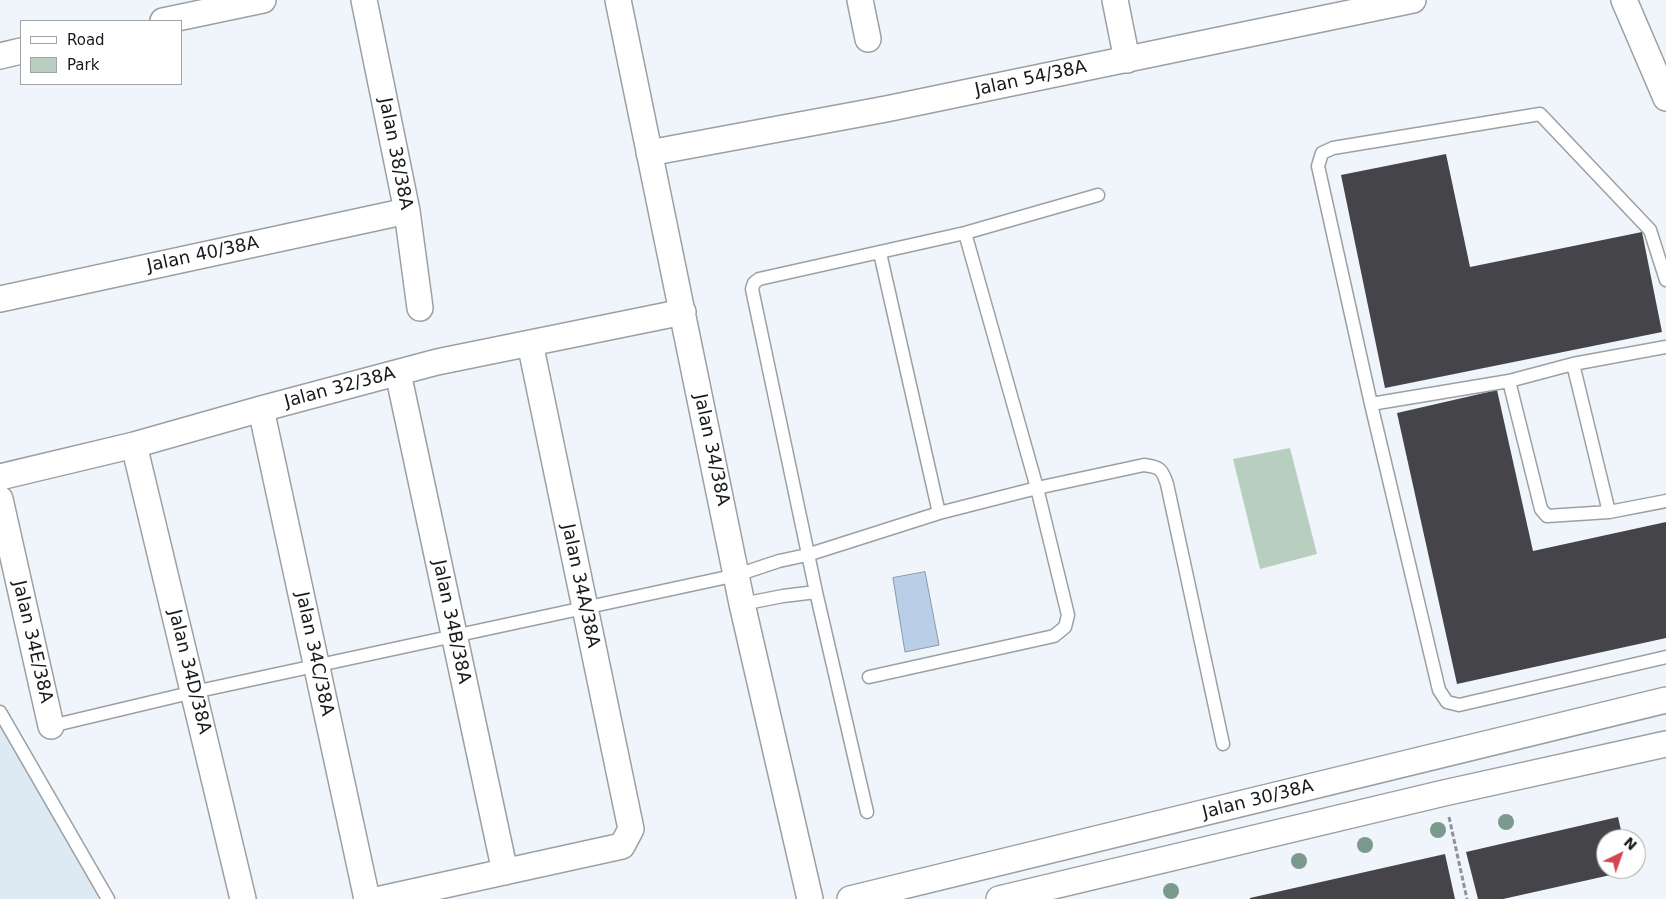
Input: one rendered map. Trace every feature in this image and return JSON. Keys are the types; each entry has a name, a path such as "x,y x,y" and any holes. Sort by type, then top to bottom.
{"street":[{"path":"168,20 263,0"},
{"name":"Jalan 38/38A","path":"364,0 407,211 420,308"},
{"name":"Jalan 34/38A","path":"618,0 742,604 810,899"},
{"path":"860,0 868,39"},
{"path":"1115,0 1126,60"},
{"name":"Jalan 54/38A","path":"649,153 886,109 1413,0"},
{"path":"1624,0 1666,98"},
{"path":"0,56 20,51"},
{"name":"Jalan 40/38A","path":"0,300 407,211"},
{"name":"Jalan 32/38A","path":"0,477 134,445 437,362 682,312"},
{"name":"Jalan 34A/38A","path":"505,872 622,846 631,829 530,343"},
{"name":"Jalan 34B/38A","path":"398,373 505,872"},
{"name":"Jalan 34C/38A","path":"260,409 367,899"},
{"name":"Jalan 34D/38A","path":"134,445 243,899"},
{"name":"Jalan 34E/38A","path":"0,499 51,726"},
{"name":"Jalan 30/38A","path":"850,899 1666,700"},
{"name":"Jalan 30/38A","path":"999,899 1444,793 1666,744"},
{"path":"381,899 505,872"}],"lane":[{"path":"1666,280 1650,230 1540,114 1332,148 1322,153 1318,166 1371,404 1439,690 1447,702 1459,705 1666,657"},
{"path":"867,812 807,556 752,290 754,283 760,279 965,233 1098,195"},
{"path":"869,677 1054,636 1065,627 1068,615 1037,488 965,233"},
{"path":"880,252 939,513"},
{"path":"1371,404 1510,382 1573,364 1666,347"},
{"path":"1573,364 1609,512"},
{"path":"1510,382 1541,509 1547,516 1609,512 1666,501"},
{"path":"51,726 194,692 737,575 779,561 807,556 939,513 1037,488 1144,464 1157,467 1164,473 1223,744"},
{"path":"742,604 816,592"},
{"path":"0,712 108,899"}],"path":[{"path":"1444,793 1466,899"}],"shaded area":[{"path":"0,725 70,846 100,899 0,899"}],"green space":[{"path":"1290,448 1317,554 1260,569 1233,459"}],"water":[{"path":"925,572 939,645 905,652 893,578"}],"building":[{"path":"1446,154 1470,267 1642,232 1662,332 1385,388 1341,175"},
{"path":"1497,390 1533,551 1666,522 1666,638 1457,684 1397,413"},
{"path":"1618,817 1621,829 1596,829 1596,878 1503,899 1478,899 1466,852"},
{"path":"1445,854 1455,899 1250,899 1250,898"}]}
